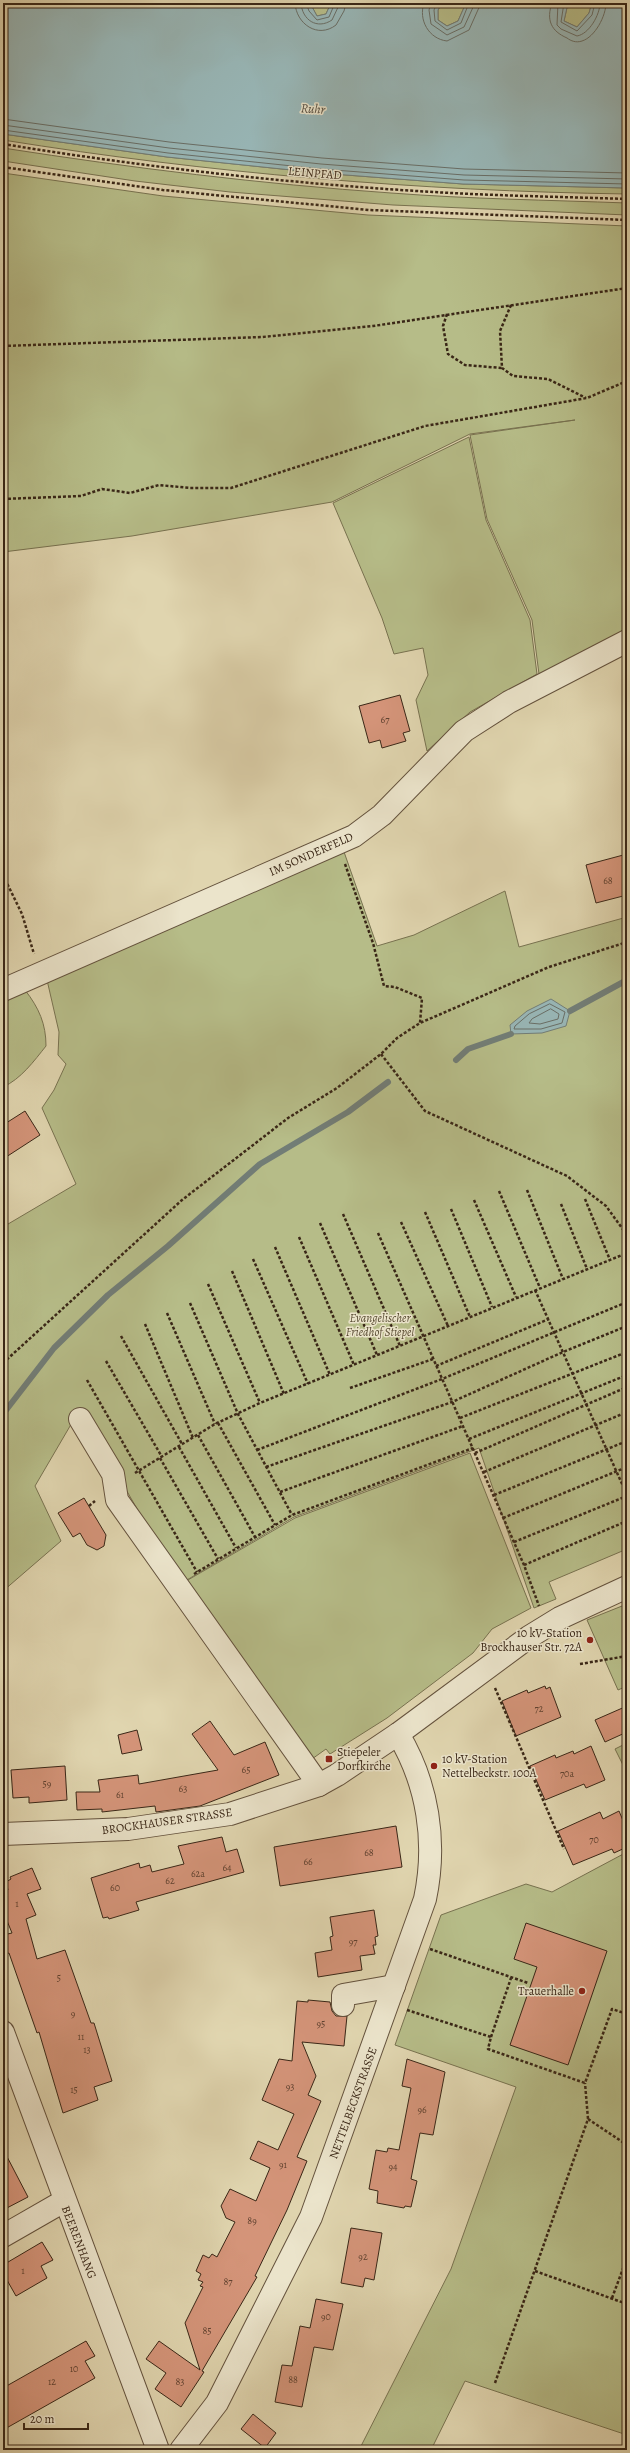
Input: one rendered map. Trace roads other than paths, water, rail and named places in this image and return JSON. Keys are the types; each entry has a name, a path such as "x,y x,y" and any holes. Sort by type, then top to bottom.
{"street":[{"name":"IM SONDERFELD","path":"3,990 354,836 382,815 464,731 509,702 627,641"},
{"path":"80,1419 113,1474 117,1500 319,1784"},
{"name":"BROCKHAUSER STRASSE","path":"3,1834 128,1829 230,1814 319,1784 337,1775 398,1734 529,1636 560,1618 627,1587"},
{"name":"NETTELBECKSTRASSE","path":"181,2450 217,2403 311,2217 426,1899 432,1846 420,1782 411,1755 398,1734"},
{"path":"343,2005 344,1995 391,1995"},
{"name":"BEERENHANG","path":"3,2032 64,2201 158,2450"},
{"path":"3,2236 64,2201"}],"water":[{"name":"Ruhr","path":"3,3 310,3 317,16 326,14 331,3 442,3 438,10 438,20 447,26 458,21 466,3 568,3 564,21 577,27 589,13 592,3 627,3 627,188 463,184 320,173 167,157 3,134"},
{"path":"551,999 570,1011 566,1026 542,1033 511,1034 510,1025 527,1011"}],"waterway":[{"path":"570,1011 627,980"},
{"path":"456,1060 468,1049 511,1034"},
{"path":"3,1414 54,1348 108,1295 168,1246 260,1164 348,1112 388,1082"}],"place":[{"name":"10 kV-Station Brockhauser Str. 72A","path":"590,1640"},
{"name":"Stiepeler Dorfkirche","path":"329,1759"},
{"name":"10 kV-Station Nettelbeckstr. 100A","path":"434,1766"},
{"name":"Trauerhalle","path":"582,1991"}],"park label":[{"name":"Evangelischer Friedhof Stiepel","path":"380,1325"}]}
